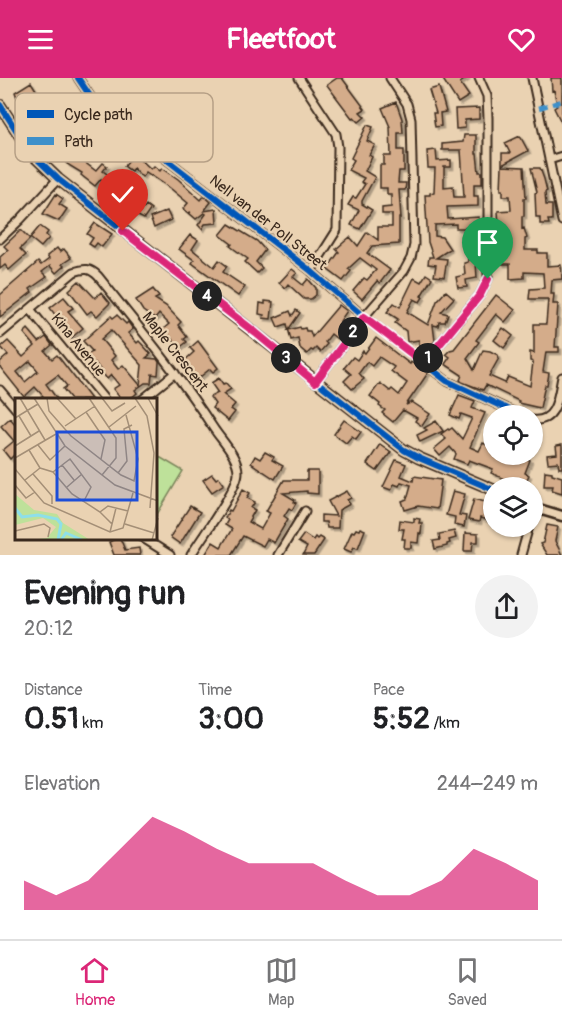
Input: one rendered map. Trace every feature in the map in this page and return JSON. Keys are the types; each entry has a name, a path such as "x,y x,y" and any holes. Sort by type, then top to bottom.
{"street":[{"name":"Nell van der Poll Street","path":"78,78 88,93"},
{"path":"299,78 336,134 338,147 337,230 311,271"},
{"path":"315,382 364,317 404,271 414,246 411,118 407,104 390,78"},
{"path":"424,363 480,295 488,279 488,118 487,96 479,78"},
{"path":"532,78 549,160 559,194 562,221"},
{"path":"0,105 15,128"},
{"path":"549,160 562,156"},
{"path":"40,162 58,179 404,450 483,485"},
{"name":"Nell van der Poll Street","path":"170,162 311,271 364,317 447,381 498,405"},
{"path":"0,239 58,179"},
{"name":"Maple Crescent","path":"0,334 74,272 87,268 92,270 175,373 231,454 238,470 232,489 191,555"},
{"name":"Kina Avenue","path":"30,309 103,398"},
{"path":"144,398 175,373"},
{"path":"543,419 552,414 562,377"},
{"path":"0,390 15,408"},
{"path":"278,555 305,511"},
{"path":"543,511 562,516"},
{"path":"520,555 526,537"},
{"path":"146,540 170,555"}],"green space":[{"path":"158,456 183,471 158,513"}],"building":[{"path":"337,78 342,78 365,109 360,112 365,117 359,122 354,117 352,118 327,85"},
{"path":"442,78 467,78 460,83 469,96 458,103"},
{"path":"551,78 562,78 562,124 554,108 557,106"},
{"path":"31,82 36,90 31,93 15,92"},
{"path":"439,87 446,112 440,113 441,126 435,127 433,113 436,113 429,90"},
{"path":"396,102 402,119 403,133 398,133 398,150 404,150 404,171 399,171 398,183 406,183 405,190 399,190 401,218 399,218 399,244 372,246 367,253 390,270 380,283 377,281 362,299 353,291 364,278 367,280 376,270 360,258 348,269 351,271 343,281 327,269 339,252 336,249 350,237 358,246 367,232 378,240 378,227 392,227 392,214 382,214 382,208 391,207 391,194 387,194 387,188 380,188 380,165 384,165 384,156 391,156 390,127 382,108"},
{"path":"479,108 479,119 465,120 465,128 456,129 455,109"},
{"path":"367,125 373,127 367,141 375,145 369,155 372,157 365,171 375,177 362,201 362,204 372,210 360,229 351,225 359,210 348,205 353,197 356,198 365,184 361,182 364,178 348,170 354,160 351,158"},
{"path":"464,135 476,135 476,154 479,172 482,172 482,184 474,184 474,196 478,196 478,206 447,207 448,219 479,217 479,247 475,247 477,278 466,280 467,287 458,288 456,277 465,275 464,263 468,262 466,228 456,228 456,224 435,225 435,236 442,237 450,249 436,258 447,259 444,277 434,276 436,265 428,264 429,257 433,257 428,242 425,195 434,192 435,168 428,168 427,151 436,150 437,161 451,160 451,167 444,167 444,187 453,186 454,197 464,197 461,150 442,150 442,144 463,142"},
{"path":"520,136 528,151 502,165 502,153 510,153 505,143"},
{"path":"68,162 84,162 96,171 103,163 107,166 103,171 110,176 119,172 122,182 119,183 120,186 105,189 101,179 95,186 81,175 82,173 67,164"},
{"path":"127,162 143,162 151,169 154,166 160,171 162,168 201,200 204,196 211,202 204,211 216,209 217,223 205,224 202,229 198,225 206,214 196,219 189,213 191,212 188,213 183,209 188,203 170,188 146,172 142,177 133,168 131,171 124,166"},
{"path":"502,166 524,167 526,198 524,198 522,229 524,228 527,238 525,239 525,250 547,253 547,266 561,265 562,279 552,280 551,294 554,294 553,304 558,304 555,347 559,347 559,352 546,352 543,372 549,373 541,405 518,403 519,401 486,385 483,390 462,382 460,380 462,375 445,364 450,357 446,354 454,349 496,295 515,310 505,322 496,314 476,340 479,342 467,358 474,370 483,350 490,351 499,358 489,376 505,383 508,377 530,386 533,362 530,361 530,352 534,353 534,324 546,324 548,299 529,299 530,289 544,288 543,273 524,272 524,278 510,279 510,264 502,264 500,247 505,247 499,226 498,211 511,210 510,196 503,196 503,190 501,190"},
{"path":"531,168 540,168 544,179 547,191 545,192 546,205 552,205 552,220 548,220 549,224 540,224 540,217 536,217 535,193 537,192"},
{"path":"122,190 132,194 131,198 144,208 146,205 151,209 144,219 130,212 132,209 116,202"},
{"path":"56,194 63,199 59,204 67,209 59,221 43,214"},
{"path":"167,211 171,220 154,228 150,218"},
{"path":"95,223 112,234 102,247 97,243 94,247 89,244 93,238 87,234"},
{"path":"229,224 257,241 265,250 256,262 262,268 257,273 245,262 248,259 230,246 232,244 220,235"},
{"path":"40,226 48,232 46,235 49,238 41,247 30,238"},
{"path":"21,230 30,239 20,249 26,255 9,270 5,265 0,269 0,257 8,250 4,246"},
{"path":"190,235 198,240 192,249 214,267 219,260 227,266 223,272 245,287 238,296 192,263 194,260 179,249"},
{"path":"57,248 60,252 64,249 71,258 62,264 64,266 56,273 50,266 42,272 47,277 30,289 32,292 0,317 0,295 38,262 41,265 49,259 47,256"},
{"path":"292,269 297,273 293,277 303,285 308,279 316,288 316,295 311,299 304,299 288,284 285,288 279,283"},
{"path":"426,274 432,278 421,296 423,297 420,302 414,299 407,312 428,325 437,301 446,291 454,298 441,312 448,314 445,322 439,322 438,326 433,325 435,341 432,344 419,346 419,340 407,342 406,331 395,323 398,319 387,312 394,303 400,307 414,278 421,282"},
{"path":"79,281 95,298 101,292 110,303 97,316 91,311 87,314 69,290"},
{"path":"153,289 159,297 155,299 166,306 181,322 178,325 187,337 184,339 187,342 179,348 168,334 166,336 161,331 169,324 159,314 155,319 143,311 136,300"},
{"path":"64,297 73,308 68,311 83,328 70,339 59,326 62,324 50,308"},
{"path":"265,301 273,302 271,319 263,318 264,315 259,314 260,303 265,304"},
{"path":"339,305 347,311 340,321 346,326 337,339 331,334 325,342 327,344 320,352 316,348 307,354 300,348 298,338 291,340 288,330 305,328 306,331 310,331 312,337"},
{"path":"296,310 300,313 288,329 287,324 278,327 274,318 290,311 292,316"},
{"path":"117,315 126,324 128,322 133,329 128,333 151,354 146,358 157,359 159,362 158,375 152,374 151,383 145,383 135,390 137,393 131,398 120,398 113,389 119,385 111,375 107,379 95,363 93,365 86,356 92,351 83,341 111,316 113,318","holes":["111,330 142,365 140,385 123,365 118,369 111,360 115,356 101,339"]},
{"path":"503,328 513,336 504,348 494,340"},
{"path":"28,329 39,342 46,337 52,345 45,351 52,359 57,355 90,398 70,398 63,389 67,386 58,375 46,384 56,398 40,398 43,396 35,387 24,397 0,367 0,362 8,355 1,347 8,341 23,357 35,346 24,333","holes":["30,361 38,371 25,382 17,372"]},
{"path":"376,338 410,364 411,362 428,373 406,405 412,402 430,414 422,426 415,421 417,418 403,410 393,422 382,413 385,410 370,396 380,383 399,395 407,383 391,371 394,367 379,357 372,366 367,362 359,373 364,379 352,389 344,381 351,374 344,368 353,357 357,360 363,351 365,353"},
{"path":"198,341 218,368 213,372 210,369 195,381 183,362 194,352 190,348"},
{"path":"219,378 231,389 223,394 235,404 231,409 235,412 228,421 212,408 215,404 210,397 218,393 211,383"},
{"path":"459,395 475,401 472,408 483,412 483,418 470,447 479,451 483,443 483,465 528,465 525,473 529,475 528,477 500,477 491,473 493,469 469,460 467,464 454,459 456,454 450,447 440,456 434,449 446,439 441,434 452,428 462,439 472,418 461,414 459,419 450,415"},
{"path":"10,418 15,424 15,454 10,459 3,450 14,441 1,426"},
{"path":"344,420 361,432 356,439 352,436 346,443 334,434"},
{"path":"436,421 443,431 420,442 417,435 427,430 424,428"},
{"path":"380,444 391,452 377,471 367,464"},
{"path":"562,445 562,468 559,468 558,462 548,463 547,455 557,454 556,446"},
{"path":"265,452 274,457 272,460 283,466 275,479 251,463 255,456 260,459"},
{"path":"396,460 406,464 401,476 413,481 414,476 441,480 437,509 418,506 405,510 402,501 407,499 411,485 401,482 399,486 394,484 391,490 383,487"},
{"path":"307,471 318,471 318,494 307,493 307,491 283,493 296,503 292,510 289,508 284,516 288,519 274,543 267,539 263,546 243,536 231,555 205,555 213,542 221,547 232,529 225,525 228,520 225,518 243,489 250,493 247,498 255,502 251,508 255,510 248,522 261,529 270,513 266,511 284,480 307,480"},
{"path":"545,471 562,477 562,493 552,490 553,486 544,486"},
{"path":"212,474 216,479 219,477 224,484 212,492 203,480"},
{"path":"347,491 351,498 347,500 350,504 339,510 338,528 327,528 326,522 321,522 321,515 336,516 328,501"},
{"path":"453,491 465,494 459,515 466,516 464,527 454,525 455,517 446,515"},
{"path":"474,499 483,501 483,519 480,518 479,522 468,520"},
{"path":"190,506 200,512 180,544 170,537"},
{"path":"414,518 420,519 419,523 422,523 418,543 411,542 411,548 404,548 405,539 402,539 404,529 399,529 400,520 414,522"},
{"path":"547,525 558,527 555,541 562,555 547,555 540,544 543,543"},
{"path":"360,528 365,530 358,548 354,547 351,552 344,549 352,531"},
{"path":"454,531 456,538 449,540 450,543 447,546 435,549 433,541 440,540 439,534"},
{"path":"465,533 478,534 478,542 473,542 472,551 464,551"},
{"path":"304,534 313,540 319,537 324,540 314,555 303,555 307,547 298,542"},
{"path":"121,540 125,550 139,548 140,555 114,555 109,542"}],"marked path":[{"path":"539,108 562,101"}],"cycle path":[{"path":"78,78 88,93"},
{"path":"0,105 15,128"},
{"path":"40,162 58,179 404,450 483,485"},
{"path":"170,162 311,271 364,317 447,381 498,405"}],"route":[{"path":"123,231 256,333 315,382 364,317 424,363 480,295 488,279"}]}
